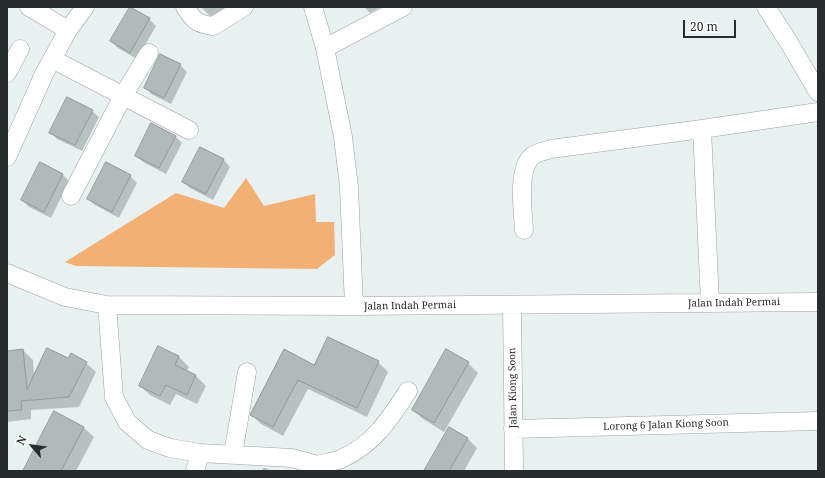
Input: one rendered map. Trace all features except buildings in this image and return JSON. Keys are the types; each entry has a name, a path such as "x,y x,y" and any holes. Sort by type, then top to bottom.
{"street":[{"path":"29,7 68,30"},
{"path":"7,157 12,136 68,30 85,7"},
{"path":"185,7 193,20 202,24 213,26 244,7"},
{"path":"313,7 325,48 343,137 349,187 354,306"},
{"path":"325,48 403,7"},
{"path":"766,7 818,92"},
{"path":"7,73 20,49"},
{"path":"71,196 123,96 149,53"},
{"path":"52,60 189,130"},
{"path":"524,230 522,184 526,166 531,157 537,153 551,149 818,112"},
{"path":"702,129 710,304"},
{"name":"Jalan Indah Permai","path":"7,273 65,297 107,305 354,306 818,302"},
{"name":"Jalan Kiong Soon","path":"512,304 514,471"},
{"path":"107,305 114,397 127,422 148,440 170,448 200,453 292,458 318,468 340,459 370,441 389,420 408,392"},
{"path":"233,454 247,372"},
{"name":"Lorong 6 Jalan Kiong Soon","path":"513,429 818,421"},
{"path":"195,471 200,453"}],"shaded area":[{"path":"246,178 264,206 315,194 316,222 334,222 335,255 317,269 76,266 65,262 176,193 224,208"}]}
